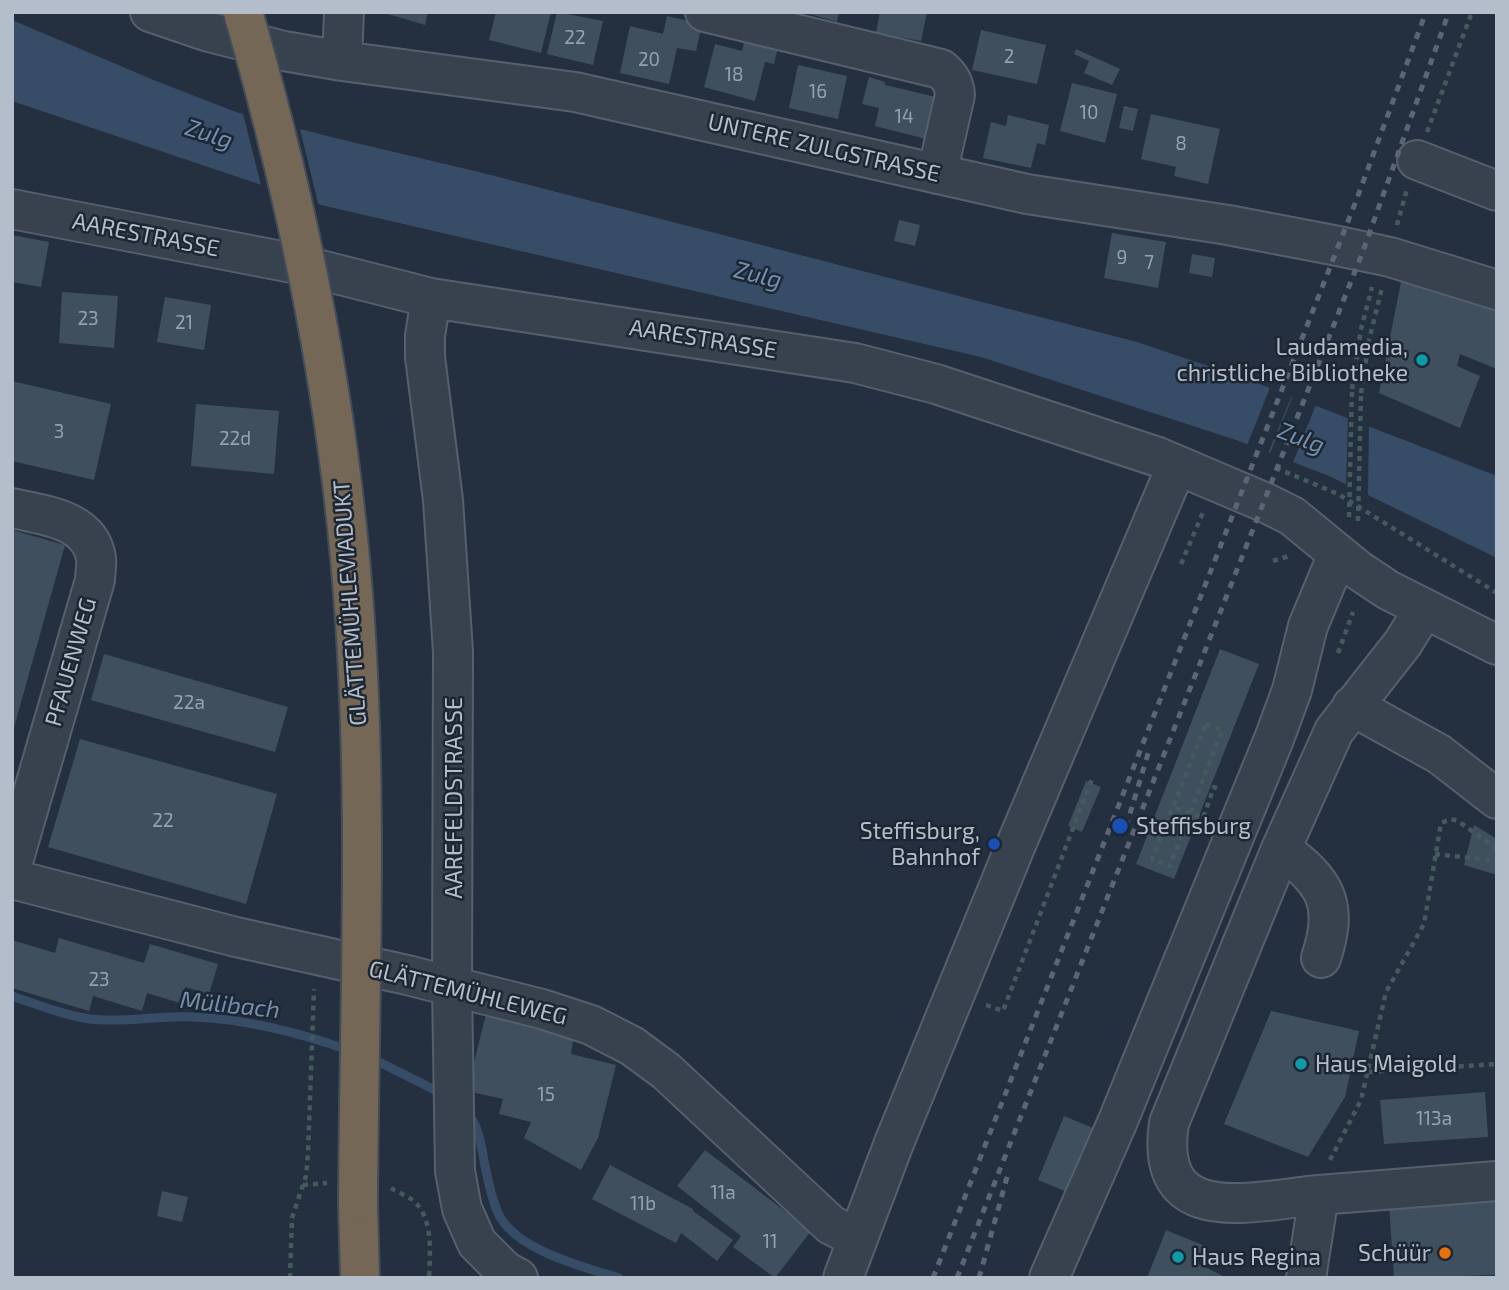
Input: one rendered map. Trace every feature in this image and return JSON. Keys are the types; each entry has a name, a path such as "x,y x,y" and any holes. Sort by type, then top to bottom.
{"highway":[{"name":"GLÄTTEMÜHLEVIADUKT","path":"243,12 274,124 309,276 335,424 349,549 361,745 358,1205 360,1278"}],"street":[{"name":"UNTERE ZULGSTRASSE","path":"150,12 222,36 284,51 575,92 1027,194 1275,233 1385,256 1497,290"},
{"path":"342,61 344,12"},
{"path":"705,12 941,69 954,85 955,95 937,174"},
{"path":"1417,160 1497,191"},
{"name":"AARESTRASSE","path":"12,209 297,264 431,298 772,349 886,370 1022,411 1216,481 1292,516 1348,562 1388,590 1497,645"},
{"name":"AAREFELDSTRASSE","path":"431,298 425,336 425,357 443,500 453,652 452,987 455,1171 462,1209 477,1243 505,1271 518,1278"},
{"path":"843,1278 1015,847 1177,465"},
{"name":"PFAUENWEG","path":"12,508 58,519 77,528 90,541 96,558 95,580 12,865"},
{"path":"1049,1278 1117,1123 1264,764 1292,690 1308,626 1348,562"},
{"path":"1424,609 1403,643 1334,731 1169,1122 1166,1143 1168,1162 1177,1182 1194,1197 1228,1204 1497,1181"},
{"path":"1352,706 1439,754 1497,799"},
{"path":"1282,849 1307,870 1326,897 1330,926 1321,958"},
{"name":"GLÄTTEMÜHLEWEG","path":"12,878 236,937 542,1009 591,1026 632,1046 666,1071 831,1225 857,1238"},
{"path":"1306,1278 1319,1195"}],"path":[{"path":"1349,517 1352,389 1362,329 1417,160 1472,12"},
{"path":"1358,521 1361,393 1385,256"},
{"path":"1181,564 1216,481"},
{"path":"1206,724 1222,730 1189,813 1170,866 1152,859 1206,724"},
{"path":"1003,1011 1093,776"},
{"path":"1319,1195 1321,1177 1361,1100 1386,992 1424,924 1441,823 1451,819 1458,821 1497,849"},
{"path":"1435,854 1497,861"},
{"path":"290,1278 292,1218 306,1176 308,1154 312,1027"},
{"path":"1369,1072 1497,1064"}],"water":[{"name":"Zulg","path":"12,20 236,112 1137,342 1249,380 1497,476 1497,558 1329,476 1239,441 981,357 321,205 15,102 12,100"}],"pier":[{"path":"242,110 299,125 319,207 262,189"},
{"path":"1271,385 1293,393 1267,456 1246,448"},
{"path":"1294,393 1317,402 1292,465 1269,456"},
{"path":"1348,414 1369,423 1368,499 1346,488"}],"building":[{"path":"381,12 428,12 425,25"},
{"path":"496,12 551,12 541,53 489,40"},
{"path":"557,12 603,21 593,65 547,54"},
{"path":"803,12 839,12 837,22"},
{"path":"880,12 927,12 921,41 876,33"},
{"path":"667,16 702,24 696,51 677,48 669,84 620,73 630,26 663,34"},
{"path":"981,30 1046,45 1037,84 972,70"},
{"path":"747,31 780,39 774,64 765,62 755,101 704,87 715,44 742,51"},
{"path":"1076,49 1120,69 1112,85 1084,73 1089,61 1074,54"},
{"path":"798,65 847,76 838,119 789,108"},
{"path":"869,77 885,82 885,85 936,97 926,139 875,126 879,108 862,104"},
{"path":"1072,83 1117,94 1105,143 1060,131"},
{"path":"1124,106 1138,109 1133,131 1119,128"},
{"path":"1151,114 1220,129 1208,184 1174,176 1176,167 1141,159"},
{"path":"1008,115 1049,125 1045,145 1037,143 1031,168 983,158 991,122 1006,126"},
{"path":"899,220 920,225 915,246 894,241"},
{"path":"1112,233 1166,242 1158,288 1104,278"},
{"path":"12,235 49,242 41,287 12,282"},
{"path":"1192,254 1215,258 1212,277 1189,273"},
{"name":"Laudamedia, christliche Bibliotheke","path":"1401,282 1497,309 1497,369 1460,354 1457,366 1480,376 1460,428 1379,393"},
{"path":"62,292 118,296 114,348 59,343"},
{"path":"165,297 211,305 204,350 157,342"},
{"path":"12,381 111,404 94,480 12,461"},
{"path":"196,404 279,411 274,474 191,466"},
{"path":"12,530 65,545 13,731 12,731"},
{"path":"1220,649 1259,664 1174,879 1136,864"},
{"path":"104,654 288,707 275,752 91,700"},
{"path":"80,739 277,794 246,904 48,847"},
{"path":"1086,781 1101,787 1082,832 1068,826"},
{"path":"1474,825 1497,839 1497,875 1464,865"},
{"path":"59,938 144,963 150,944 218,964 209,994 185,987 180,1003 147,993 142,1011 93,996 89,1011 12,988 12,940 55,953"},
{"name":"Haus Maigold","path":"1271,1011 1359,1031 1345,1097 1308,1157 1224,1124"},
{"path":"486,1014 574,1035 571,1054 616,1065 598,1138 581,1170 524,1138 531,1122 499,1114 503,1099 467,1091"},
{"path":"1485,1092 1488,1137 1384,1144 1380,1100"},
{"path":"1064,1116 1093,1128 1067,1192 1038,1180"},
{"path":"705,1150 811,1231 775,1278 733,1247 741,1236 677,1186"},
{"path":"610,1165 693,1209 733,1240 717,1261 681,1233 676,1243 592,1199"},
{"path":"162,1191 188,1197 182,1222 157,1216"},
{"path":"1497,1197 1497,1275 1394,1278 1389,1204"},
{"name":"Haus Regina","path":"1166,1230 1205,1246 1197,1263 1227,1278 1147,1278"}],"waterway":[{"name":"Mülibach","path":"12,996 90,1019 213,1018 253,1024 313,1038 351,1051"},
{"name":"Mülibach","path":"371,1058 435,1090"},
{"name":"Mülibach","path":"471,1118 480,1138 494,1202 509,1229 554,1256 619,1278"}],"railway":[{"path":"933,1278 1356,201 1426,12"},
{"path":"957,1278 1363,251 1449,12"},
{"path":"1126,827 1150,747"},
{"path":"979,1278 1009,1170"}],"place":[{"name":"Laudamedia, christliche Bibliotheke","path":"1422,360"},
{"name":"Steffisburg","path":"1120,826"},
{"name":"Steffisburg, Bahnhof","path":"994,844"},
{"name":"Haus Maigold","path":"1301,1064"},
{"name":"Schüür","path":"1445,1253"},
{"name":"Haus Regina","path":"1178,1257"}]}
